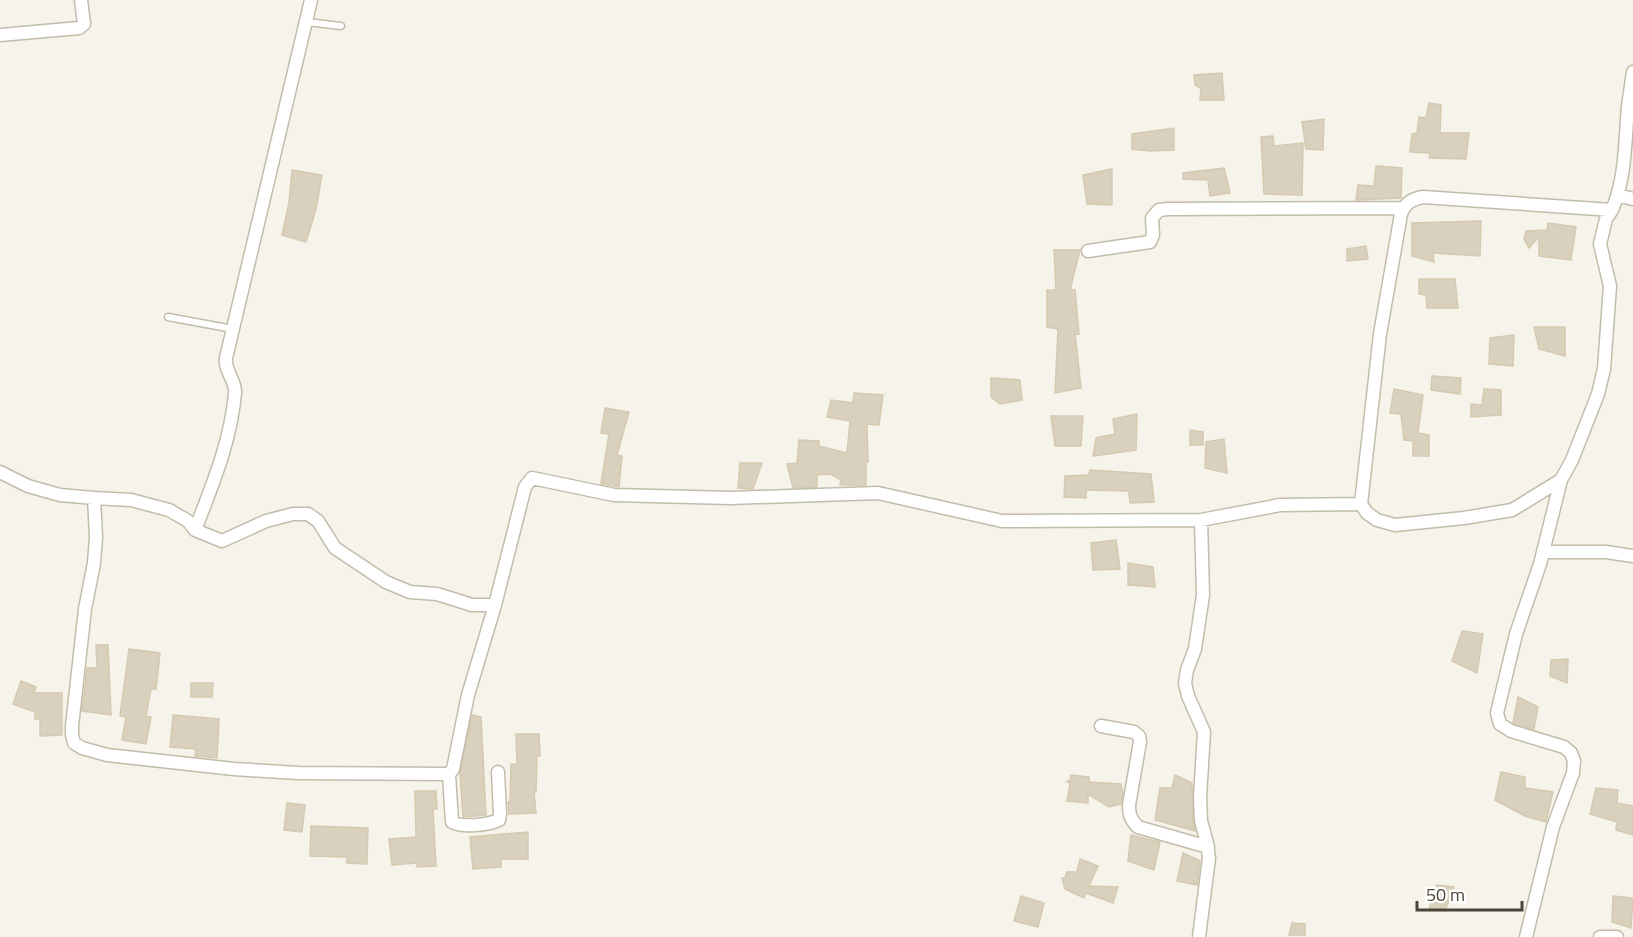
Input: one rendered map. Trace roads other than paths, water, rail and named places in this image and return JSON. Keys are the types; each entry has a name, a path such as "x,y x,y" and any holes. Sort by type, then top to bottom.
{"street":[{"path":"0,35 79,28 84,24 81,0"},
{"path":"195,531 220,467 235,393 233,381 225,364 311,0"},
{"path":"1526,937 1553,826 1573,773 1574,761 1571,753 1564,747 1511,731 1500,724 1497,713 1516,634 1543,552 1560,480 1572,460 1598,394 1604,369 1610,286 1600,244 1606,219 1618,195 1631,106 1633,72"},
{"path":"1618,195 1633,199"},
{"path":"1560,480 1512,510 1464,518 1395,525 1377,520 1367,513 1361,504 1380,334 1401,214 1414,199 1424,197 1612,210"},
{"path":"1088,251 1150,242 1153,235 1152,218 1160,210 1404,208"},
{"path":"0,472 28,486 60,495 131,500 169,510 188,521 195,531 222,541 266,521 293,514 308,514 318,521 335,548 386,582 410,592 437,594 472,605 495,604"},
{"path":"498,772 499,820 465,825 456,825 452,822 449,774 453,769 468,695 495,604 525,487 532,478 614,495 730,498 878,494 1002,521 1201,520 1280,505 1361,504"},
{"path":"94,498 96,537 94,562 85,609 72,726 74,743 82,748 107,755 234,769 298,773 449,774"},
{"path":"1199,937 1209,858 1201,821 1200,797 1204,732 1188,696 1185,683 1195,649 1203,595 1201,520"},
{"path":"1543,552 1606,552 1633,556"},
{"path":"1101,726 1134,732 1139,736 1129,805 1133,822 1138,827 1208,847"},
{"path":"1599,937 1617,937"}],"lane":[{"path":"307,22 341,26"},
{"path":"168,317 233,329"}]}
